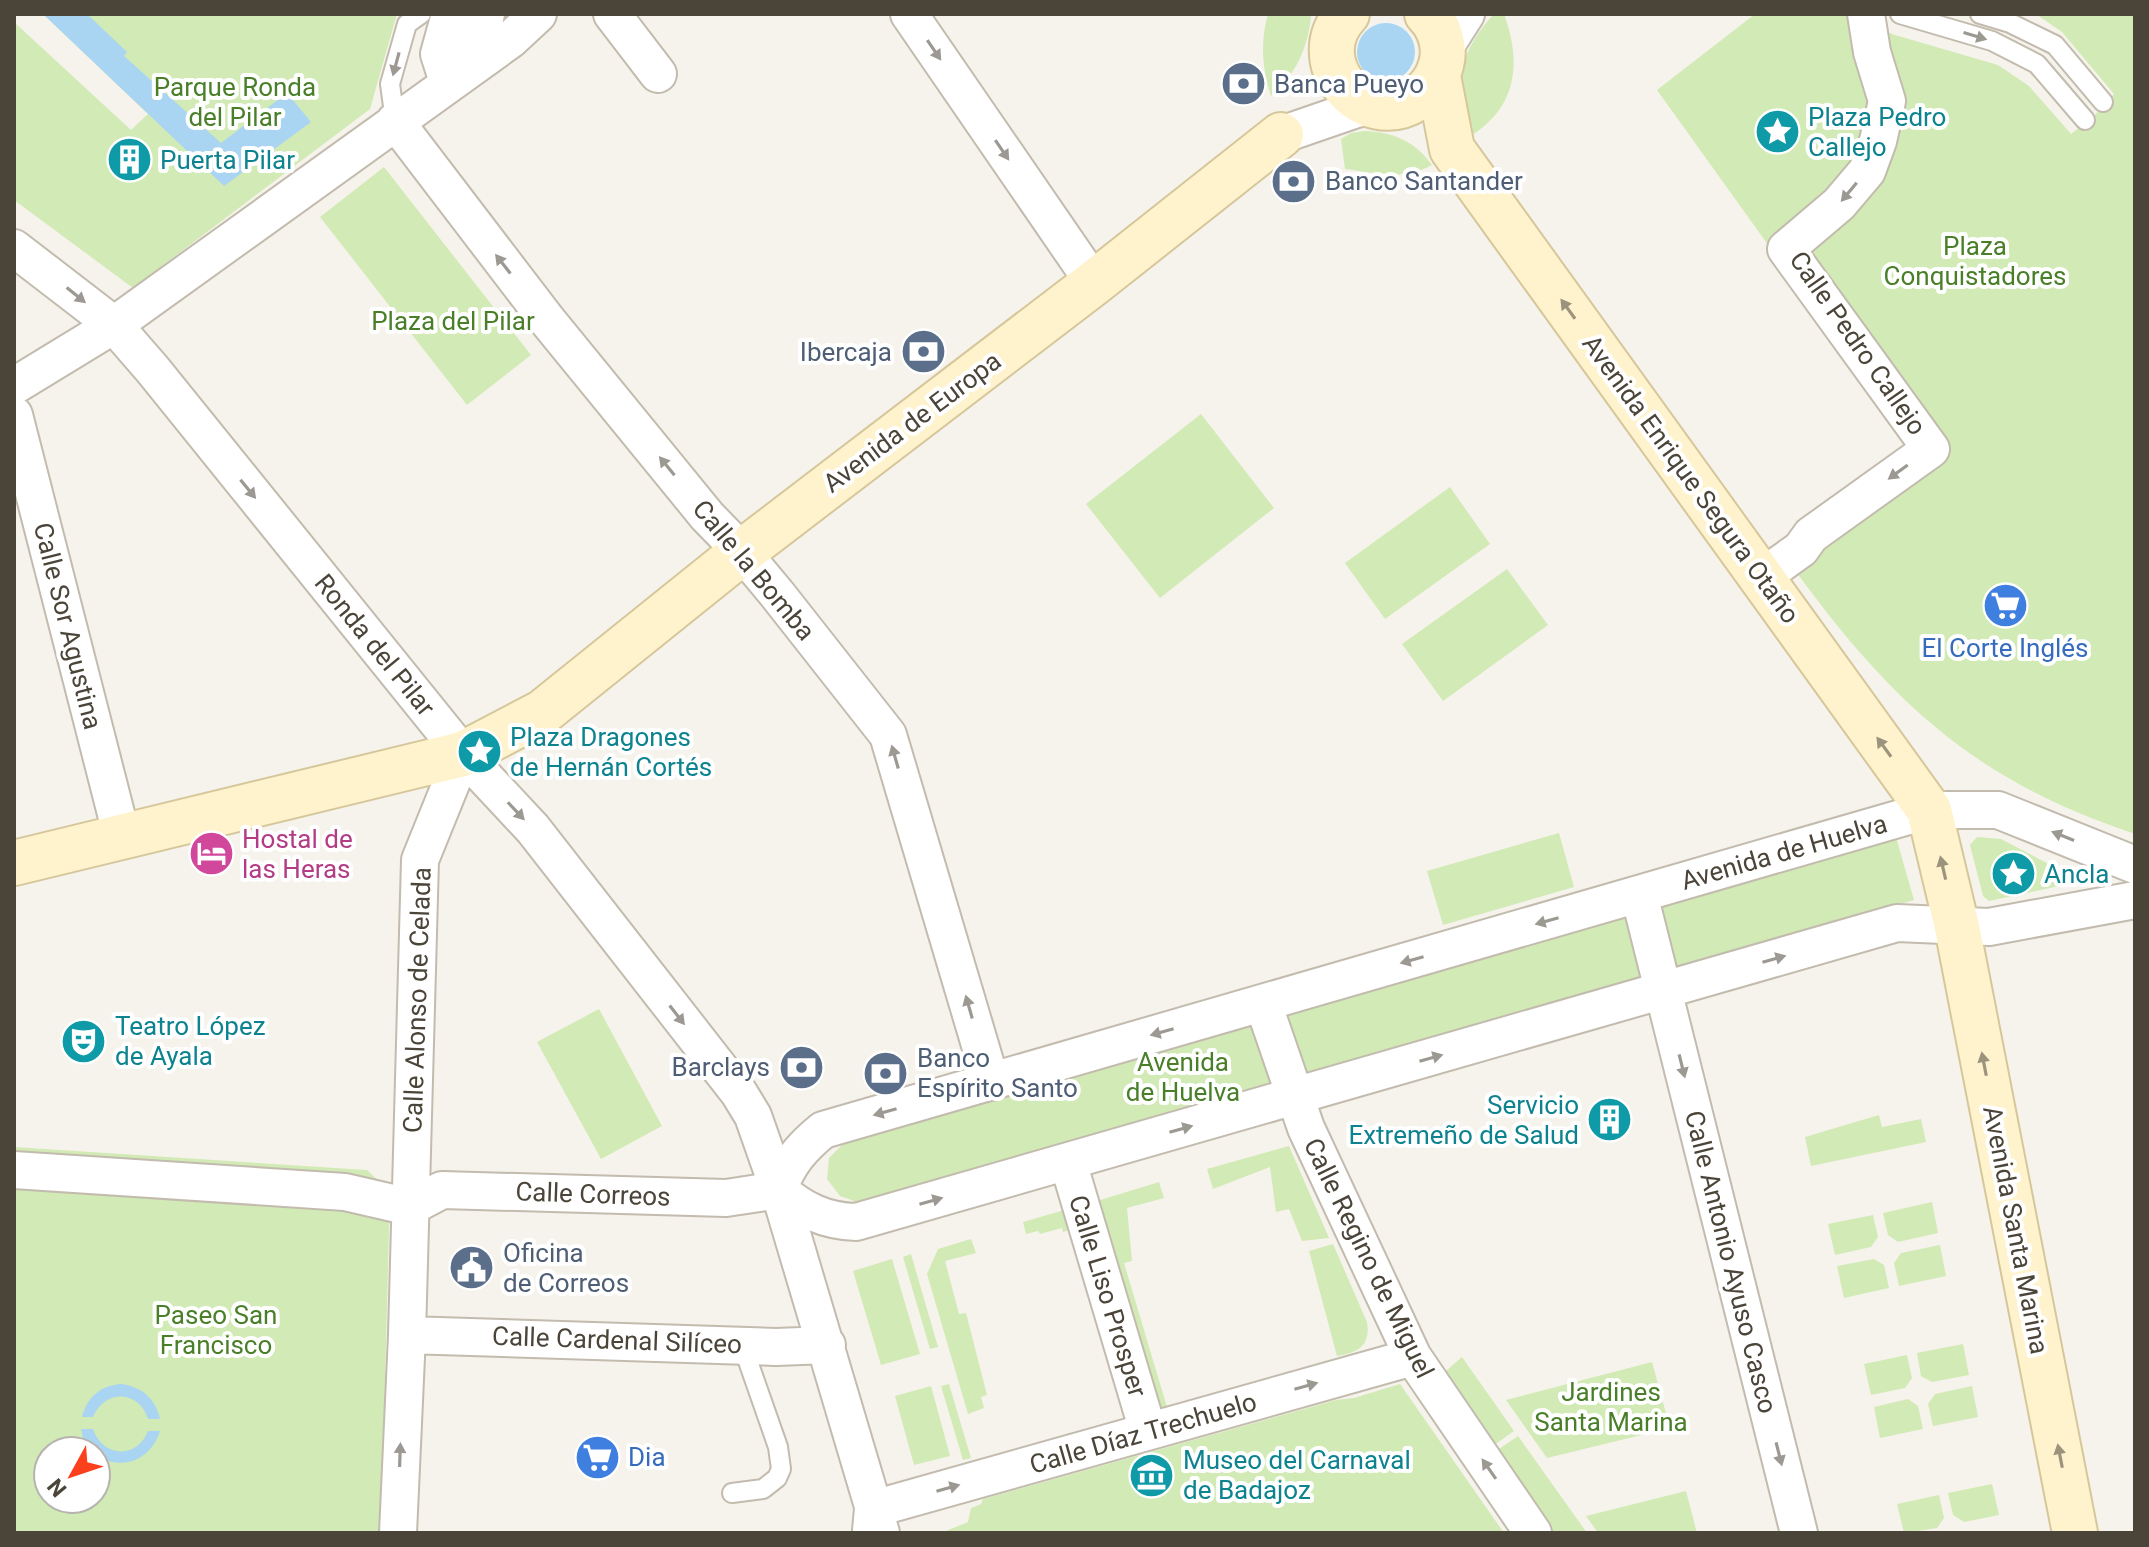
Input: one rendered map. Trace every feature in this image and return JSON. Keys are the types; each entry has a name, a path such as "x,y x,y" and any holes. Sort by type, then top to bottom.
{"street":[{"path":"450,14 439,54 461,73"},
{"path":"461,73 486,14"},
{"path":"14,386 114,325 510,40 538,14"},
{"path":"612,14 658,74"},
{"path":"909,14 1094,283"},
{"path":"1281,135 1314,101 1332,63 1333,38 1347,14"},
{"path":"1332,63 1346,90 1368,105 1381,108 1409,104 1430,88 1436,47 1466,14"},
{"name":"Calle Pedro Callejo","path":"1762,577 1801,549 1811,535 1931,449 1786,249 1839,204 1867,171 1878,141 1887,101 1872,52 1866,14"},
{"name":"Avenida Enrique Segura Otaño","path":"1436,47 1452,149 1929,810"},
{"name":"Avenida de Europa","path":"14,863 463,754 543,712 742,552 1094,283 1281,135 1368,105"},
{"name":"Calle la Bomba","path":"395,121 547,320 707,516 742,552 888,735 991,1082"},
{"name":"Ronda del Pilar","path":"14,248 114,325 463,754 533,829 739,1093 753,1116 779,1190 827,1345 875,1525"},
{"name":"Calle Sor Agustina","path":"14,415 122,837"},
{"name":"Calle Alonso de Celada","path":"410,1207 420,860 463,754"},
{"path":"1957,927 1929,810 1998,810 2135,865"},
{"name":"Avenida de Huelva","path":"779,1190 784,1172 795,1156 823,1130 1929,810"},
{"path":"1639,894 1663,991"},
{"path":"779,1190 817,1216 856,1222 1897,923 1989,927 2089,906 2135,900"},
{"name":"Avenida Santa Marina","path":"1957,927 2075,1533"},
{"name":"Calle Antonio Ayuso Casco","path":"1663,991 1799,1533"},
{"path":"1263,1003 1295,1096"},
{"name":"Calle Regino de Miguel","path":"1295,1096 1306,1128 1413,1357 1533,1533"},
{"name":"Calle Liso Prosper","path":"1068,1162 1148,1431"},
{"path":"14,1170 345,1192 410,1207 398,1533"},
{"name":"Calle Correos","path":"410,1207 442,1190 726,1198 779,1190"},
{"name":"Calle Cardenal Silíceo","path":"407,1335 776,1347 827,1345"},
{"name":"Calle Díaz Trechuelo","path":"875,1525 1148,1431 1413,1357"}],"lane":[{"path":"395,121 390,84 407,24 421,14"},
{"path":"1900,14 1992,41 2037,64 2085,120"},
{"path":"1980,14 2010,23 2055,45 2103,102"},
{"path":"732,1493 763,1489 777,1478 781,1469 778,1447 742,1344"}],"green space":[{"name":"Parque Ronda del Pilar","path":"43,14 397,14 370,109 133,288 14,200 14,22 131,130 148,114"},
{"path":"1268,14 1311,16 1299,60 1271,96 1263,55"},
{"path":"1494,14 1504,14 1509,31 1513,48 1512,80 1500,109 1474,134 1462,101 1462,71 1473,42"},
{"name":"Plaza Conquistadores","path":"1755,14 1842,14 1895,35 1998,65 2029,86 2071,134 2094,116 2114,94 2062,32 2036,14 2135,14 2135,834 2078,813 2028,789 1982,762 1941,732 1866,659 1794,569 1911,444 1657,90"},
{"path":"1364,131 1402,139 1432,165 1400,174 1345,169 1341,139"},
{"name":"Plaza del Pilar","path":"384,167 531,355 467,405 320,217"},
{"path":"1201,414 1274,508 1160,598 1086,504"},
{"path":"1450,487 1490,544 1385,619 1345,563"},
{"path":"1507,569 1548,625 1443,701 1402,644"},
{"path":"1559,833 1574,887 1443,925 1427,871"},
{"path":"1896,837 1914,900 1673,969 1655,906"},
{"path":"1977,837 2001,839 2072,876 2069,884 1989,901 1983,896 1970,845"},
{"name":"Avenida de Huelva","path":"1627,914 1645,977 1303,1074 1284,1015"},
{"path":"599,1009 662,1126 601,1159 537,1042"},
{"name":"Avenida de Huelva","path":"1253,1024 1272,1084 860,1203 840,1196 827,1179 829,1158 844,1143"},
{"path":"1879,1115 1882,1127 1921,1119 1926,1142 1811,1166 1805,1137"},
{"path":"1289,1146 1329,1238 1302,1241 1289,1209 1276,1212 1270,1167 1213,1189 1207,1169"},
{"name":"Paseo San Francisco","path":"14,1147 367,1170 390,1192 381,1533 14,1533"},
{"path":"1159,1182 1164,1198 1127,1208 1132,1261 1124,1263 1167,1407 1156,1410 1097,1201"},
{"path":"1932,1202 1938,1233 1898,1242 1888,1235 1883,1213"},
{"path":"1068,1209 1074,1229 1026,1234 1023,1222"},
{"path":"1873,1215 1878,1237 1871,1247 1835,1255 1828,1224"},
{"path":"971,1239 976,1253 945,1261 959,1314 966,1313 987,1395 981,1397 984,1408 968,1414 927,1274 938,1249"},
{"path":"1333,1244 1368,1330 1365,1342 1357,1350 1337,1356 1309,1251"},
{"path":"1940,1245 1946,1276 1899,1286 1894,1263 1901,1253"},
{"path":"911,1254 938,1347 930,1349 903,1257"},
{"path":"892,1259 920,1354 881,1365 853,1271"},
{"path":"1874,1259 1884,1265 1889,1288 1844,1298 1837,1266"},
{"path":"1963,1344 1969,1375 1932,1382 1921,1376 1917,1353"},
{"path":"1907,1355 1912,1378 1905,1388 1871,1395 1864,1364"},
{"name":"Jardines Santa Marina","path":"1462,1357 1514,1431 1490,1448 1439,1377"},
{"name":"Jardines Santa Marina","path":"1652,1362 1670,1428 1547,1458 1506,1400"},
{"path":"949,1384 971,1458 963,1460 941,1386"},
{"path":"1400,1384 1504,1533 941,1533 968,1522 971,1508 981,1504 983,1499"},
{"path":"931,1386 950,1456 914,1465 895,1396"},
{"path":"1972,1386 1978,1417 1933,1426 1928,1404 1935,1394"},
{"path":"1908,1399 1918,1406 1923,1429 1880,1438 1874,1407"},
{"name":"Jardines Santa Marina","path":"1518,1436 1587,1533 1549,1533 1493,1453"},
{"path":"1992,1484 1999,1515 1964,1522 1953,1515 1948,1493"},
{"name":"Jardines Santa Marina","path":"1686,1491 1697,1533 1598,1533 1586,1516"},
{"path":"1939,1495 1944,1518 1937,1528 1904,1533 1897,1504"}],"water":[{"path":"43,14 87,14 127,52 124,56 221,143 287,93 311,122 224,186"},
{"path":"1386,23 1397,25 1406,32 1413,41 1413,63 1406,72 1397,79 1386,81 1375,79 1366,72 1359,63 1357,52 1359,41 1366,32 1375,25"},
{"path":"122,1384 147,1395 160,1419 148,1419 137,1403 122,1397 105,1401 93,1417 82,1417 96,1393"},
{"path":"81,1429 93,1429 96,1435 82,1435"},
{"path":"148,1431 160,1431 143,1456 125,1463 112,1461 112,1450 136,1447"}],"place":[{"name":"Banca Pueyo","path":"1243,84"},
{"name":"Plaza Pedro Callejo","path":"1777,132"},
{"name":"Puerta Pilar","path":"129,160"},
{"name":"Banco Santander","path":"1294,181"},
{"name":"Ibercaja","path":"923,352"},
{"name":"El Corte Inglés","path":"2005,605"},
{"name":"Plaza Dragones de Hernán Cortés","path":"479,752"},
{"name":"Hostal de las Heras","path":"211,854"},
{"name":"Ancla","path":"2013,874"},
{"name":"Teatro López de Ayala","path":"84,1041"},
{"name":"Barclays","path":"801,1067"},
{"name":"Banco Espírito Santo","path":"886,1073"},
{"name":"Servicio Extremeño de Salud","path":"1610,1120"},
{"name":"Oficina de Correos","path":"472,1268"},
{"name":"Dia","path":"597,1457"},
{"name":"Museo del Carnaval de Badajoz","path":"1152,1475"}]}
